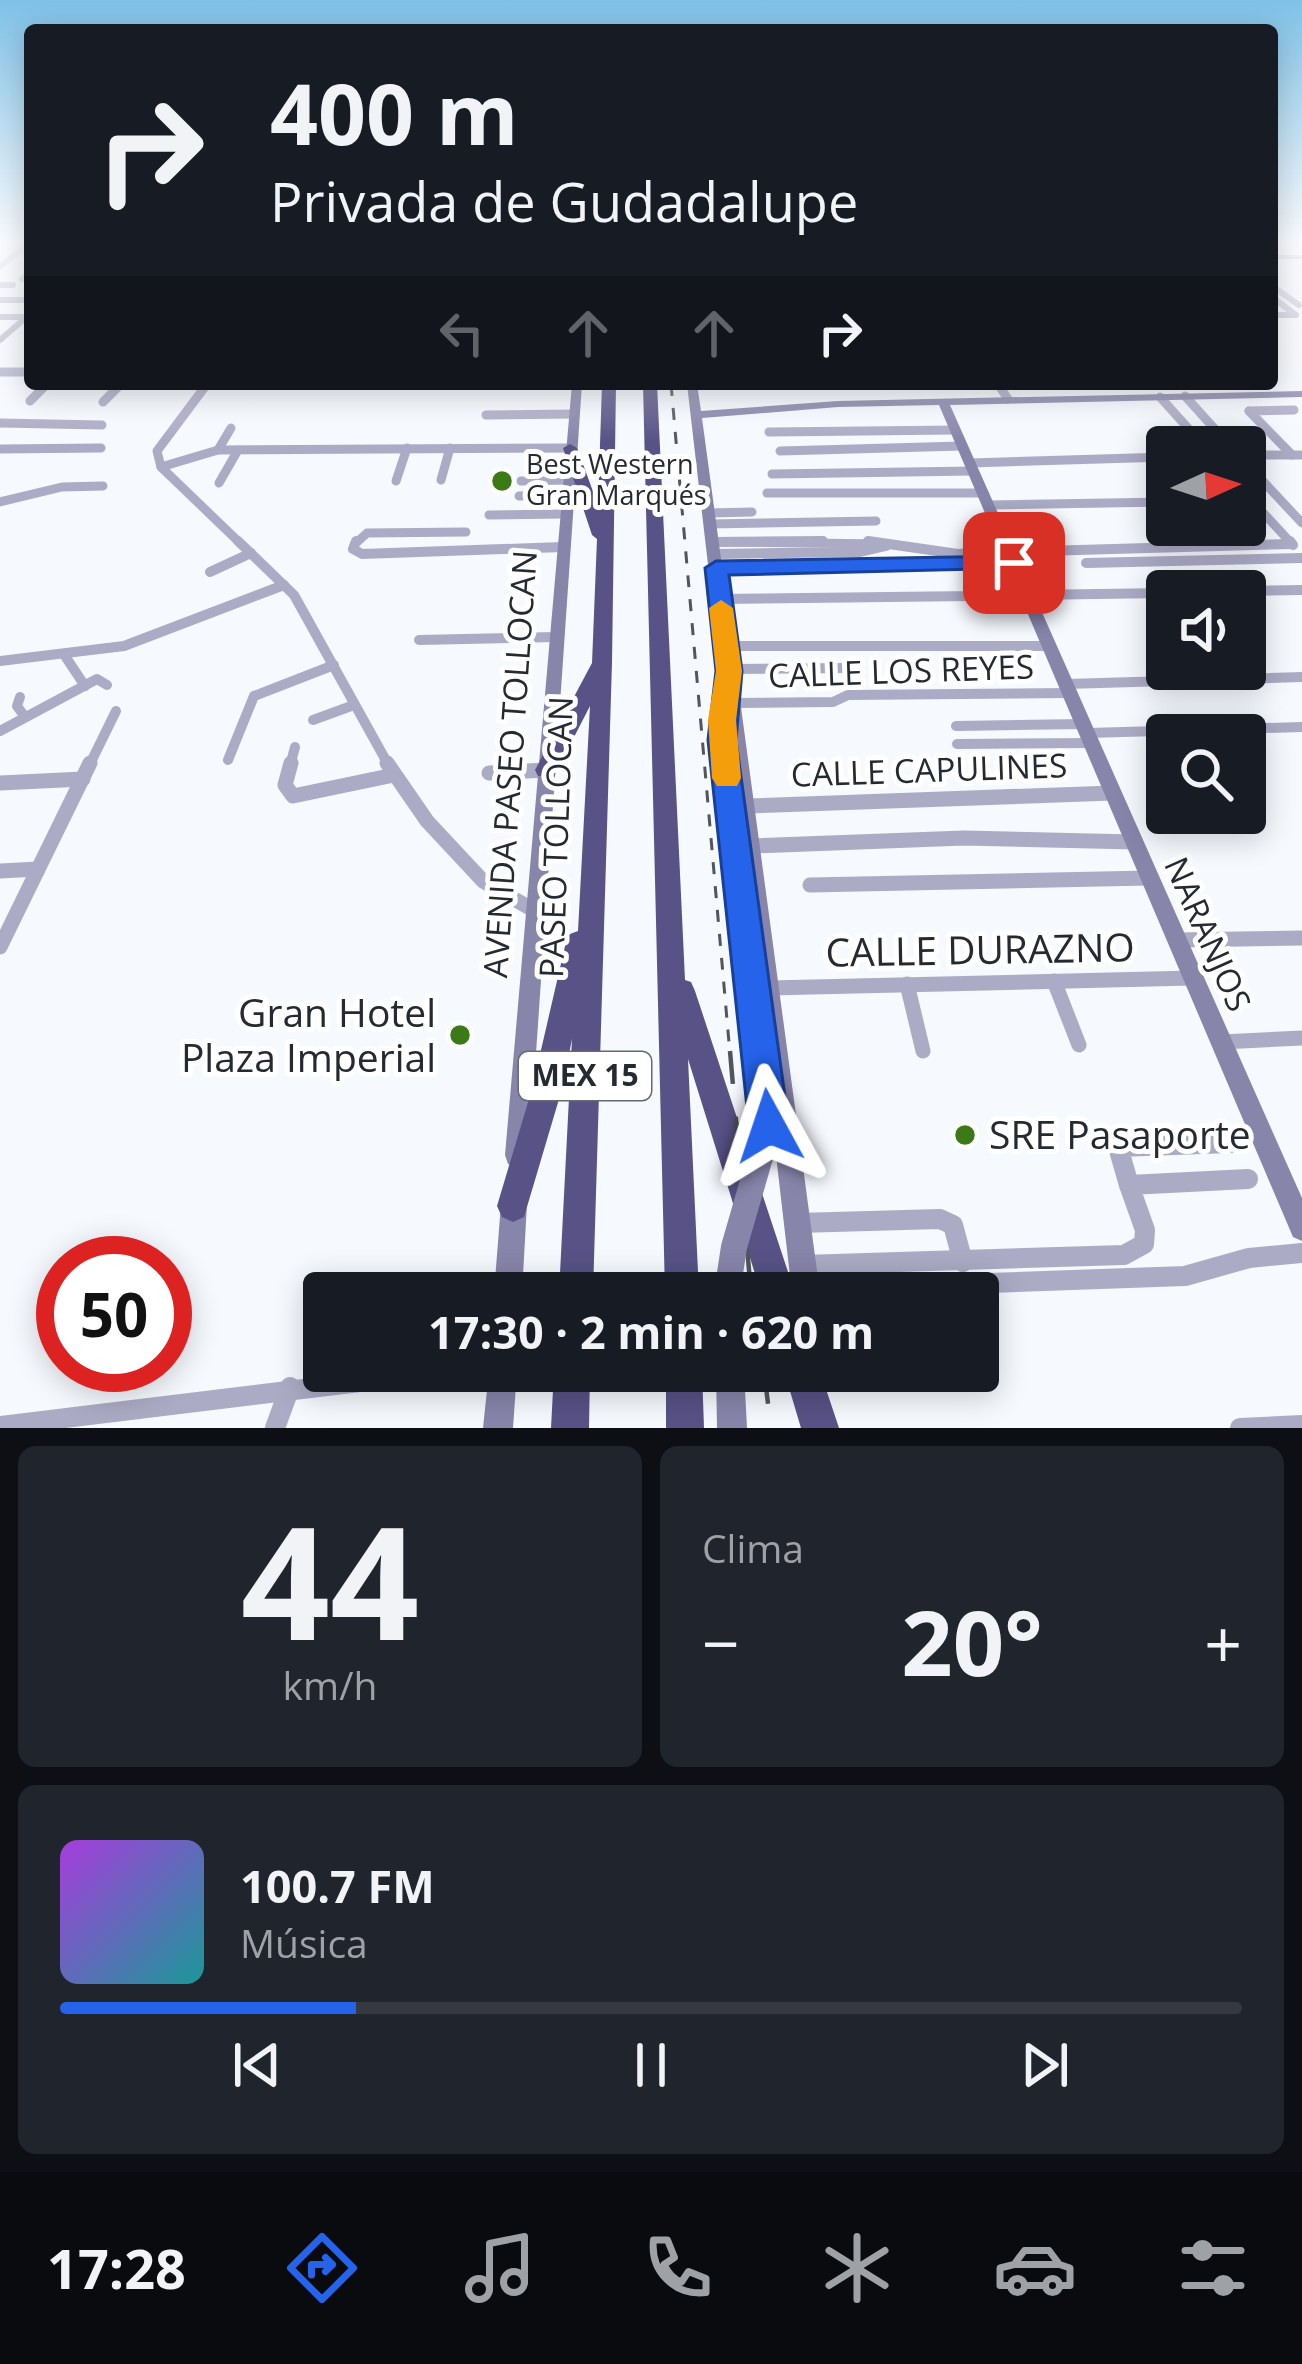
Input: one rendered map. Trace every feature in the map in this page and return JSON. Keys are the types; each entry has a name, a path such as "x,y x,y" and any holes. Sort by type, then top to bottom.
{"highway":[{"name":"PASEO TOLLOCAN","path":"577,1272 609,390"},
{"name":"MEX 15","path":"650,390 681,1272"},
{"path":"570,448 605,553"},
{"path":"546,770 602,662"},
{"path":"514,1206 553,1066 594,859"},
{"path":"672,959 771,1272"},
{"path":"570,1428 571,1392"},
{"path":"685,1392 686,1428"},
{"path":"809,1392 822,1428"}],"main road":[{"name":"AVENIDA PASEO TOLLOCAN","path":"509,1272 576,390"},
{"path":"693,390 747,806 742,839 769,1126 730,1272"},
{"path":"696,415 943,401 1302,394"},
{"name":"NARANJOS","path":"943,401 1302,1228"},
{"path":"729,670 722,740 769,988 804,1272"},
{"path":"502,1392 502,1428"},
{"path":"731,1392 732,1428"},
{"path":"818,1392 822,1428"}],"street":[{"path":"30,401 41,390"},
{"path":"103,402 115,390"},
{"path":"203,390 157,451 160,466 302,606 394,775 471,870 496,891 535,911"},
{"path":"1002,390 1008,399"},
{"path":"1185,396 1213,426"},
{"path":"1160,397 1186,426"},
{"path":"1294,410 1249,411 1297,455"},
{"path":"486,415 574,414"},
{"path":"0,422 102,425"},
{"path":"218,450 231,428"},
{"path":"769,432 835,433 965,453"},
{"path":"0,449 101,448"},
{"path":"396,481 407,448"},
{"path":"441,480 450,448"},
{"path":"160,466 218,450 570,448"},
{"path":"218,483 238,450"},
{"path":"780,451 1146,457"},
{"path":"772,474 965,453"},
{"path":"1266,457 1297,455"},
{"path":"521,482 566,496"},
{"path":"1266,483 1302,524"},
{"path":"0,502 62,487 103,486"},
{"path":"767,493 1146,502"},
{"path":"519,496 566,496"},
{"path":"489,515 566,496"},
{"path":"1286,506 1302,505"},
{"path":"709,518 752,512"},
{"path":"1266,517 1302,557"},
{"path":"709,518 876,521"},
{"path":"466,532 367,533 357,538 353,549 362,554 562,548"},
{"path":"714,555 1010,555 1292,544"},
{"path":"714,555 860,552 886,546 1010,555"},
{"path":"207,555 211,576 251,553"},
{"path":"1086,563 1302,557"},
{"path":"720,599 972,596 1004,584 1025,590 1146,592"},
{"path":"0,661 124,646 284,585"},
{"path":"1266,591 1302,590"},
{"path":"419,640 556,637"},
{"path":"726,646 1049,646"},
{"path":"65,656 85,686"},
{"path":"228,760 254,696 334,665"},
{"path":"729,670 847,668"},
{"name":"CALLE LOS REYES","path":"734,703 1302,677"},
{"path":"0,730 97,680 107,686"},
{"path":"20,697 17,706 25,717"},
{"path":"314,720 355,705"},
{"path":"0,947 116,711"},
{"path":"956,726 1088,733"},
{"path":"957,744 1088,733 1302,727"},
{"path":"295,747 287,793 300,796 394,775"},
{"path":"489,773 546,770"},
{"path":"0,783 82,779"},
{"name":"CALLE CAPULINES","path":"747,806 1113,793"},
{"path":"742,839 1135,842"},
{"path":"0,871 38,869"},
{"path":"810,885 1149,878"},
{"path":"1177,940 1302,938"},
{"name":"CALLE DURAZNO","path":"769,988 1193,978"},
{"path":"1054,981 1079,1045"},
{"path":"907,984 923,1052"},
{"path":"1222,1042 1302,1039"},
{"path":"803,1264 963,1262 1136,1252 1144,1244 1145,1230 1118,1148 1232,1143"},
{"path":"1129,1185 1248,1179"},
{"path":"798,1223 947,1221 956,1232 963,1262"},
{"path":"999,1283 1186,1276 1249,1258 1302,1253"},
{"path":"0,1426 303,1387"},
{"path":"275,1428 290,1388"},
{"path":"1240,1428 1302,1425"}],"railway":[{"path":"672,390 730,1054"},
{"path":"730,1051 749,1272"},
{"path":"767,1392 771,1428"}],"slow traffic":[{"path":"721,608 729,671 722,720 727,778"}],"place":[{"name":"Best Western Gran Marqués","path":"502,481"},
{"name":"Gran Hotel Plaza Imperial","path":"460,1035"},
{"name":"SRE Pasaporte","path":"965,1135"}],"route":[{"path":"769,1126 722,740 729,671 716,568 1014,563"}]}
